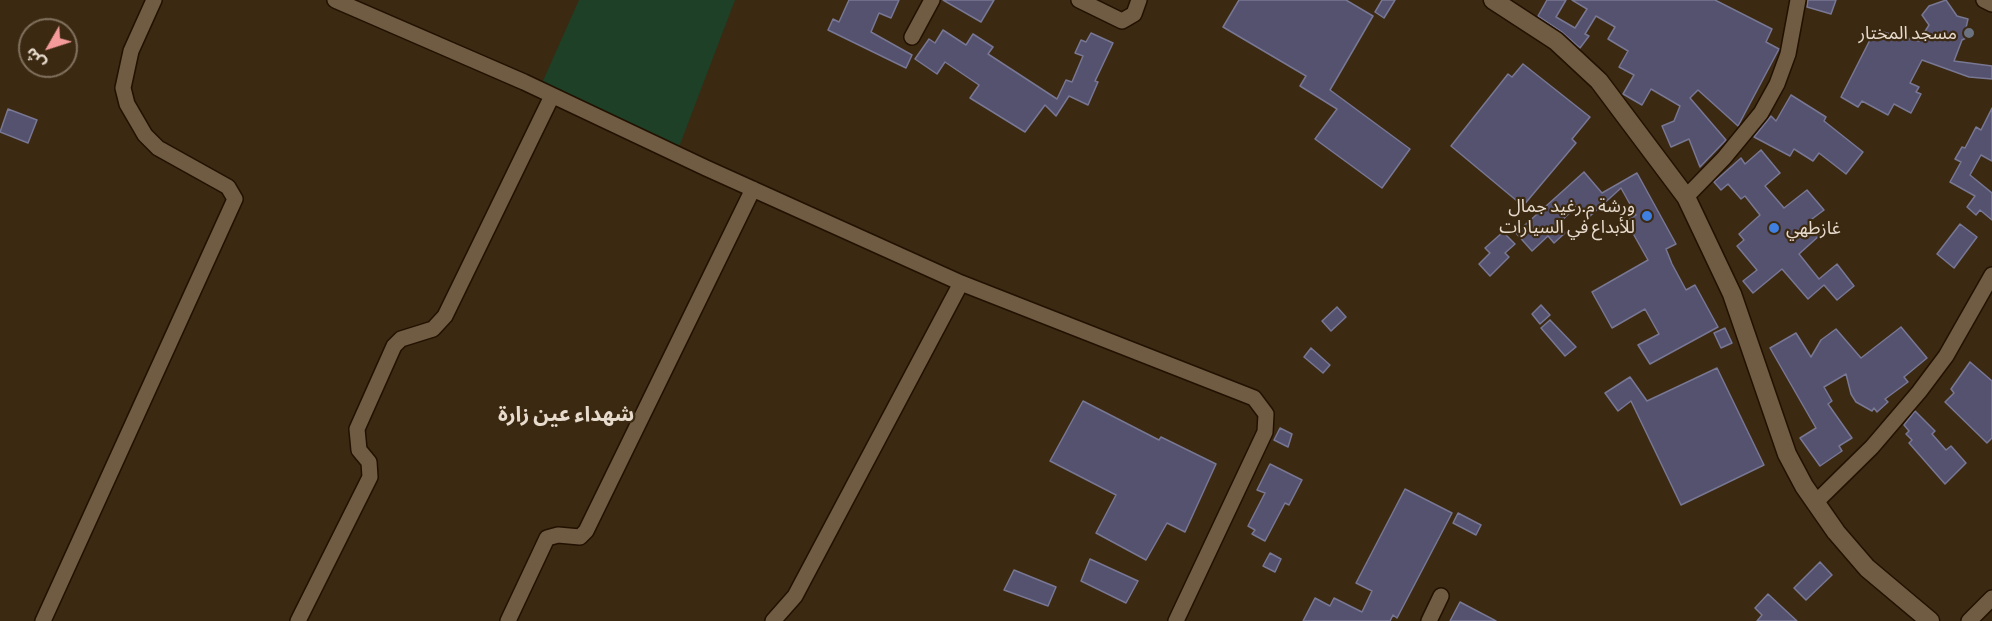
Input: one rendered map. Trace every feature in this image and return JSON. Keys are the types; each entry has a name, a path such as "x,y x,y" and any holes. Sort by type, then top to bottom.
{"street":[{"path":"43,621 235,199 228,187 158,148 145,135 127,104 123,88 131,51 154,0"},
{"path":"335,0 552,96 961,283 1254,398 1266,414 1265,432 1176,621"},
{"path":"912,37 932,0"},
{"path":"1079,0 1122,21 1134,14 1139,0"},
{"path":"1493,0 1556,41 1599,81 1686,197 1732,294 1787,454 1815,503 1867,568 1930,621"},
{"path":"1686,197 1724,158 1766,103 1788,54 1798,0"},
{"path":"1984,0 1992,4"},
{"path":"298,621 370,477 369,462 359,450 357,429 394,346 401,339 434,329 445,316 552,96"},
{"path":"508,621 547,538 558,535 580,537 586,531 753,189"},
{"path":"1815,503 1872,447 1926,383 1946,356 1992,275"},
{"path":"773,621 795,596 961,283"},
{"path":"1429,621 1441,596"},
{"path":"1969,621 1992,598"}],"green space":[{"path":"579,0 735,0 679,147 542,83"}],"building":[{"path":"849,0 899,0 891,18 879,13 871,32 912,55 906,68 828,30 833,19 839,22"},
{"path":"943,0 994,0 981,22"},
{"path":"1239,0 1346,0 1373,16 1330,90 1410,149 1382,188 1315,139 1337,109 1300,86 1306,76 1223,27"},
{"path":"1382,0 1395,0 1384,18 1375,12"},
{"path":"1547,0 1566,0 1556,17 1575,28 1587,9 1572,0 1715,0 1772,29 1766,42 1779,49 1738,126 1698,90 1690,98 1726,140 1700,167 1689,139 1671,147 1662,126 1674,121 1680,106 1651,89 1642,105 1623,94 1634,75 1619,67 1628,51 1608,39 1615,27 1596,16 1585,34 1589,36 1580,48 1562,32 1538,16"},
{"path":"1808,0 1836,0 1831,14 1807,7"},
{"path":"1946,0 1957,16 1968,19 1965,32 1968,37 1962,40 1954,61 1992,66 1992,79 1969,77 1922,60 1910,83 1919,87 1916,92 1921,94 1911,113 1894,104 1888,115 1862,101 1858,107 1841,97 1875,30 1919,41 1929,25 1922,15 1929,6"},
{"path":"943,30 966,45 973,34 993,47 988,54 1057,99 1066,80 1072,82 1083,56 1075,53 1081,40 1086,42 1091,33 1113,43 1095,81 1098,82 1088,105 1069,96 1056,116 1045,105 1025,132 970,98 979,85 945,62 937,74 915,59 929,39 935,43"},
{"path":"1523,64 1590,117 1572,139 1576,143 1523,206 1451,146 1508,74 1512,77"},
{"path":"1791,95 1826,117 1824,121 1863,152 1846,174 1819,153 1813,161 1794,149 1790,156 1754,137 1771,116 1776,121"},
{"path":"1992,108 1992,161 1981,155 1970,175 1992,193 1992,220 1980,210 1976,215 1967,207 1975,196 1950,182 1961,162 1955,159 1962,147 1965,148 1976,127 1981,130"},
{"path":"8,109 37,120 28,143 0,132"},
{"path":"1761,150 1780,173 1765,186 1784,208 1807,190 1824,210 1808,222 1820,235 1799,254 1819,279 1837,264 1854,286 1837,300 1824,285 1808,299 1782,269 1753,293 1743,281 1757,270 1737,246 1744,240 1739,234 1760,215 1745,196 1741,199 1728,184 1721,190 1714,182 1741,158 1745,164"},
{"path":"1584,172 1602,193 1637,173 1676,244 1666,249 1672,264 1686,290 1695,285 1718,327 1650,364 1638,345 1659,334 1645,309 1612,328 1592,292 1648,260 1626,221 1636,215 1621,188 1589,217 1578,205 1558,224 1565,233 1554,243 1548,236 1532,251 1516,233"},
{"path":"1960,224 1977,237 1954,268 1937,254"},
{"path":"1503,232 1515,244 1505,253 1509,257 1490,276 1479,264 1490,253 1485,248"},
{"path":"1541,305 1550,315 1540,324 1532,314"},
{"path":"1337,307 1346,317 1331,331 1322,321"},
{"path":"1550,320 1576,347 1565,356 1541,328"},
{"path":"1901,327 1927,358 1904,377 1908,382 1885,399 1888,402 1877,412 1874,408 1872,411 1856,402 1851,394 1846,374 1824,387 1832,401 1828,404 1852,438 1839,446 1842,451 1820,466 1800,438 1816,428 1770,348 1796,333 1811,357 1821,340 1836,329 1861,358"},
{"path":"1725,328 1732,343 1721,348 1714,333"},
{"path":"1311,348 1330,365 1323,373 1304,357"},
{"path":"1970,362 1992,381 1992,438 1987,443 1945,402 1954,393 1951,389"},
{"path":"1717,368 1764,465 1681,505 1631,401 1618,411 1605,393 1630,377 1647,401"},
{"path":"1083,401 1159,440 1161,437 1216,464 1185,532 1167,523 1146,560 1096,533 1116,495 1050,461"},
{"path":"1915,411 1935,431 1932,434 1946,450 1951,446 1966,463 1945,484 1909,443 1912,440 1906,434 1909,431 1904,425"},
{"path":"1280,428 1292,434 1288,447 1274,440"},
{"path":"1270,464 1302,480 1289,505 1285,503 1265,541 1252,534 1255,530 1248,526 1265,493 1257,490"},
{"path":"1405,489 1452,513 1397,618 1393,615 1390,621 1303,621 1315,598 1330,606 1334,598 1362,612 1372,591 1356,583"},
{"path":"1458,513 1481,525 1476,535 1453,523"},
{"path":"1270,553 1281,559 1275,572 1263,566"},
{"path":"1090,559 1138,581 1126,603 1081,581"},
{"path":"1820,562 1832,575 1806,600 1794,588"},
{"path":"1014,570 1056,587 1048,606 1004,590"},
{"path":"1768,594 1797,621 1757,621 1762,615 1755,608"},
{"path":"1460,602 1496,621 1450,621"}],"place":[{"name":"مسجد المختار","path":"1969,33"},
{"name":"ورشة م.رغيد جمال للأبداع في السيارات","path":"1647,216"},
{"name":"غازطهي","path":"1774,228"}],"district":[{"name":"شهداء عين زارة","path":"566,415"}]}
